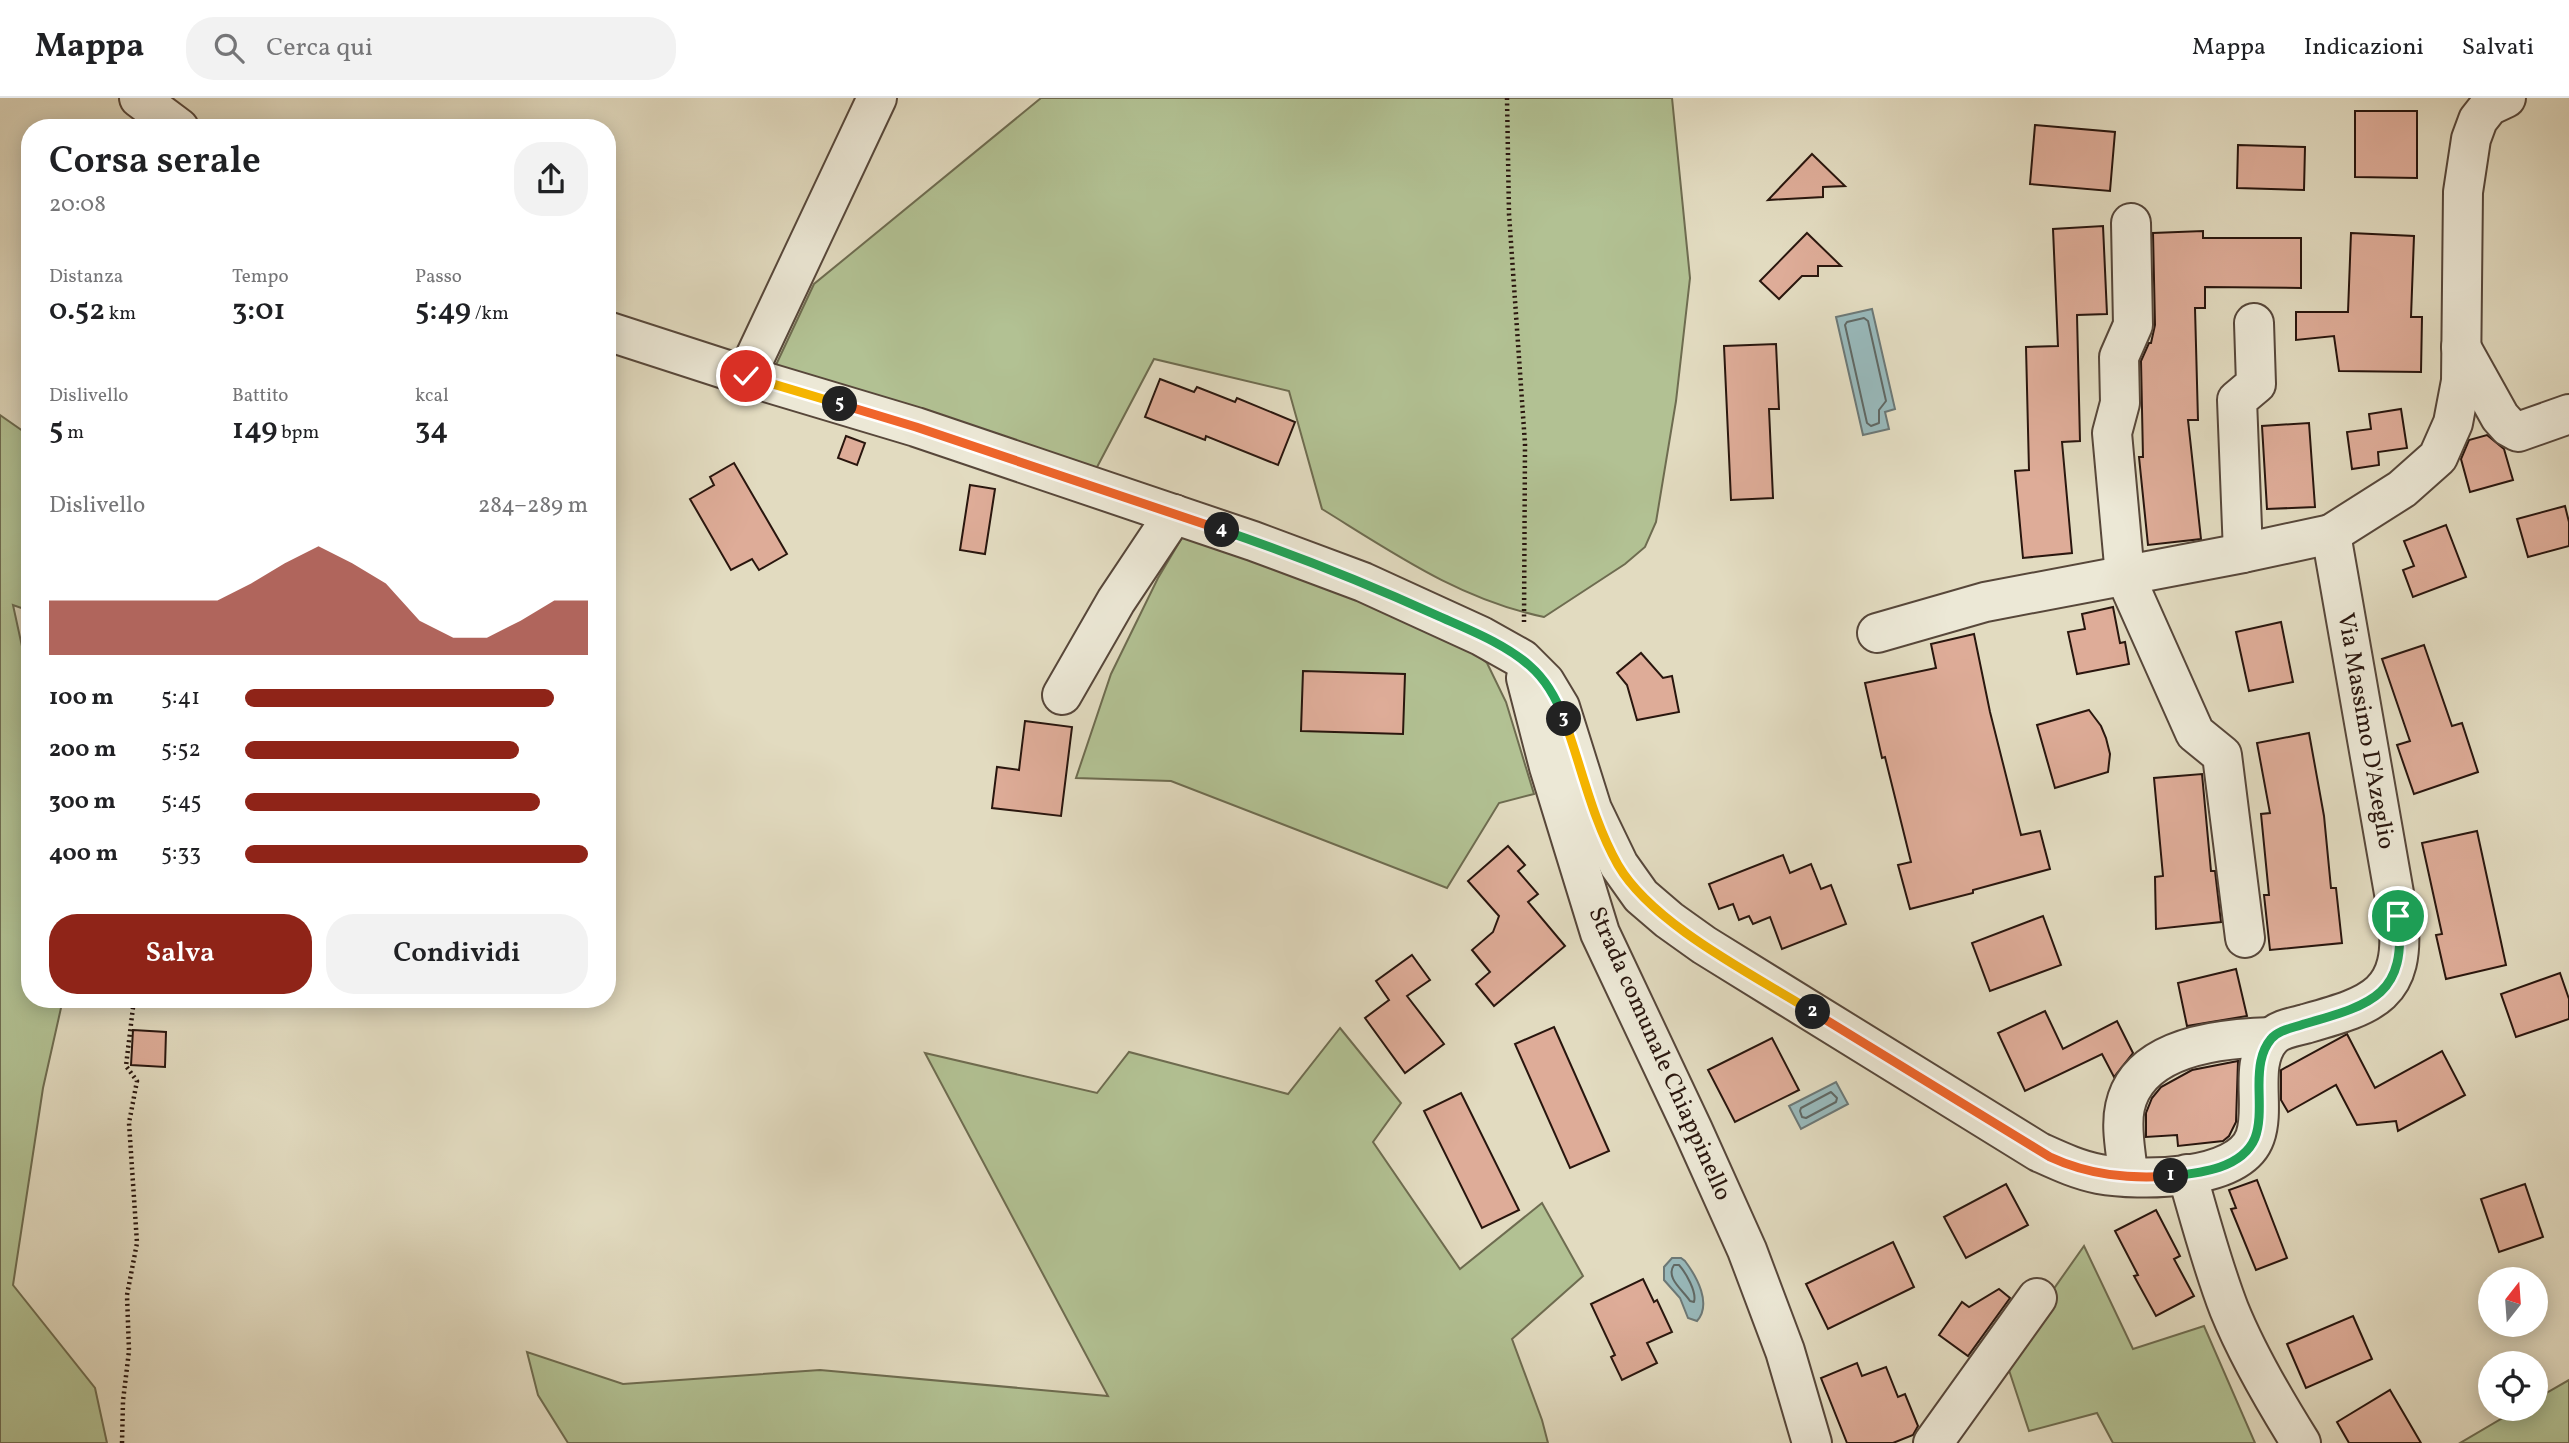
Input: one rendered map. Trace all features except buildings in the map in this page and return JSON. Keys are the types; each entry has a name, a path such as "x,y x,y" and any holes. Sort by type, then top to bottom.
{"street":[{"path":"139,98 166,119"},
{"path":"746,376 877,98"},
{"path":"1877,633 1985,602 2330,534 2402,489 2438,457 2453,423 2461,380 2463,192 2471,139 2478,120 2493,101"},
{"path":"2131,223 2133,326 2119,357 2120,403 2112,433 2125,576 2195,733 2221,755 2245,938"},
{"path":"2243,553 2237,400 2256,384 2253,323"},
{"path":"616,334 916,427 1292,555 1363,583 1470,631 1522,659 1545,682 1560,707 1592,809 1619,865 1641,896 1704,945 2039,1152 2074,1167 2128,1177 2187,1174 2234,1161 2254,1140 2258,1121 2261,1063 2272,1037"},
{"path":"2461,346 2500,417 2509,427 2518,432 2569,414"},
{"path":"1062,695 1116,601 1174,514"},
{"name":"Via Massimo D'Azeglio","path":"2128,1177 2123,1119 2135,1083 2144,1074 2169,1056 2213,1041 2272,1037 2284,1030 2352,1010 2377,998 2393,975 2399,955 2398,916 2330,534"},
{"name":"Strada comunale Chiappinello","path":"1522,659 1549,767 1600,933 1747,1250 1785,1352 1812,1443"},
{"path":"2187,1174 2236,1326 2256,1367 2301,1443"},
{"path":"1933,1443 2037,1298"}],"path":[{"path":"1507,98 1509,214 1525,444 1522,659"},
{"path":"122,1443 123,1401 129,1351 127,1295 137,1243 129,1123 137,1081 126,1066 133,1008"}],"green space":[{"path":"1041,98 1672,98 1690,278 1676,401 1656,522 1645,547 1625,564 1544,617 1513,609 1456,587 1402,558 1322,509 1289,391 1154,359 1096,469 775,367 814,284"},
{"path":"0,415 21,430 21,608 13,605 21,642 21,1008 61,1008 43,1088 13,1285 95,1388 107,1443 0,1443"},
{"path":"1186,531 1452,634 1487,663 1506,702 1534,794 1499,803 1447,888 1171,781 1076,778 1111,674 1158,578"},
{"path":"1340,1028 1401,1103 1373,1142 1460,1269 1542,1203 1583,1276 1512,1339 1548,1443 568,1443 538,1395 527,1352 623,1384 820,1370 1108,1396 925,1053 1097,1093 1129,1052 1288,1094"},
{"path":"2084,1246 2133,1349 2204,1326 2255,1443 2113,1443 2097,1413 2029,1431 2005,1358"},
{"path":"2569,1380 2569,1443 2460,1443 2498,1421 2548,1421 2548,1392"}],"water":[{"path":"1872,309 1895,409 1885,412 1889,429 1863,435 1836,317"},
{"path":"1836,1082 1848,1104 1801,1129 1789,1106"},
{"path":"1672,1258 1685,1261 1698,1283 1703,1307 1697,1321 1688,1318 1680,1298 1664,1280 1664,1267"}],"route":[{"path":"746,376 916,427 1292,555 1459,625 1522,659 1545,682 1560,707 1592,809 1619,865 1641,896 1704,945 2039,1152 2074,1167 2099,1174 2155,1177 2187,1174 2227,1164 2243,1155 2254,1140 2257,1130 2259,1073 2272,1037 2284,1030 2352,1010 2377,998 2389,983 2397,965 2400,944 2398,916"}]}
